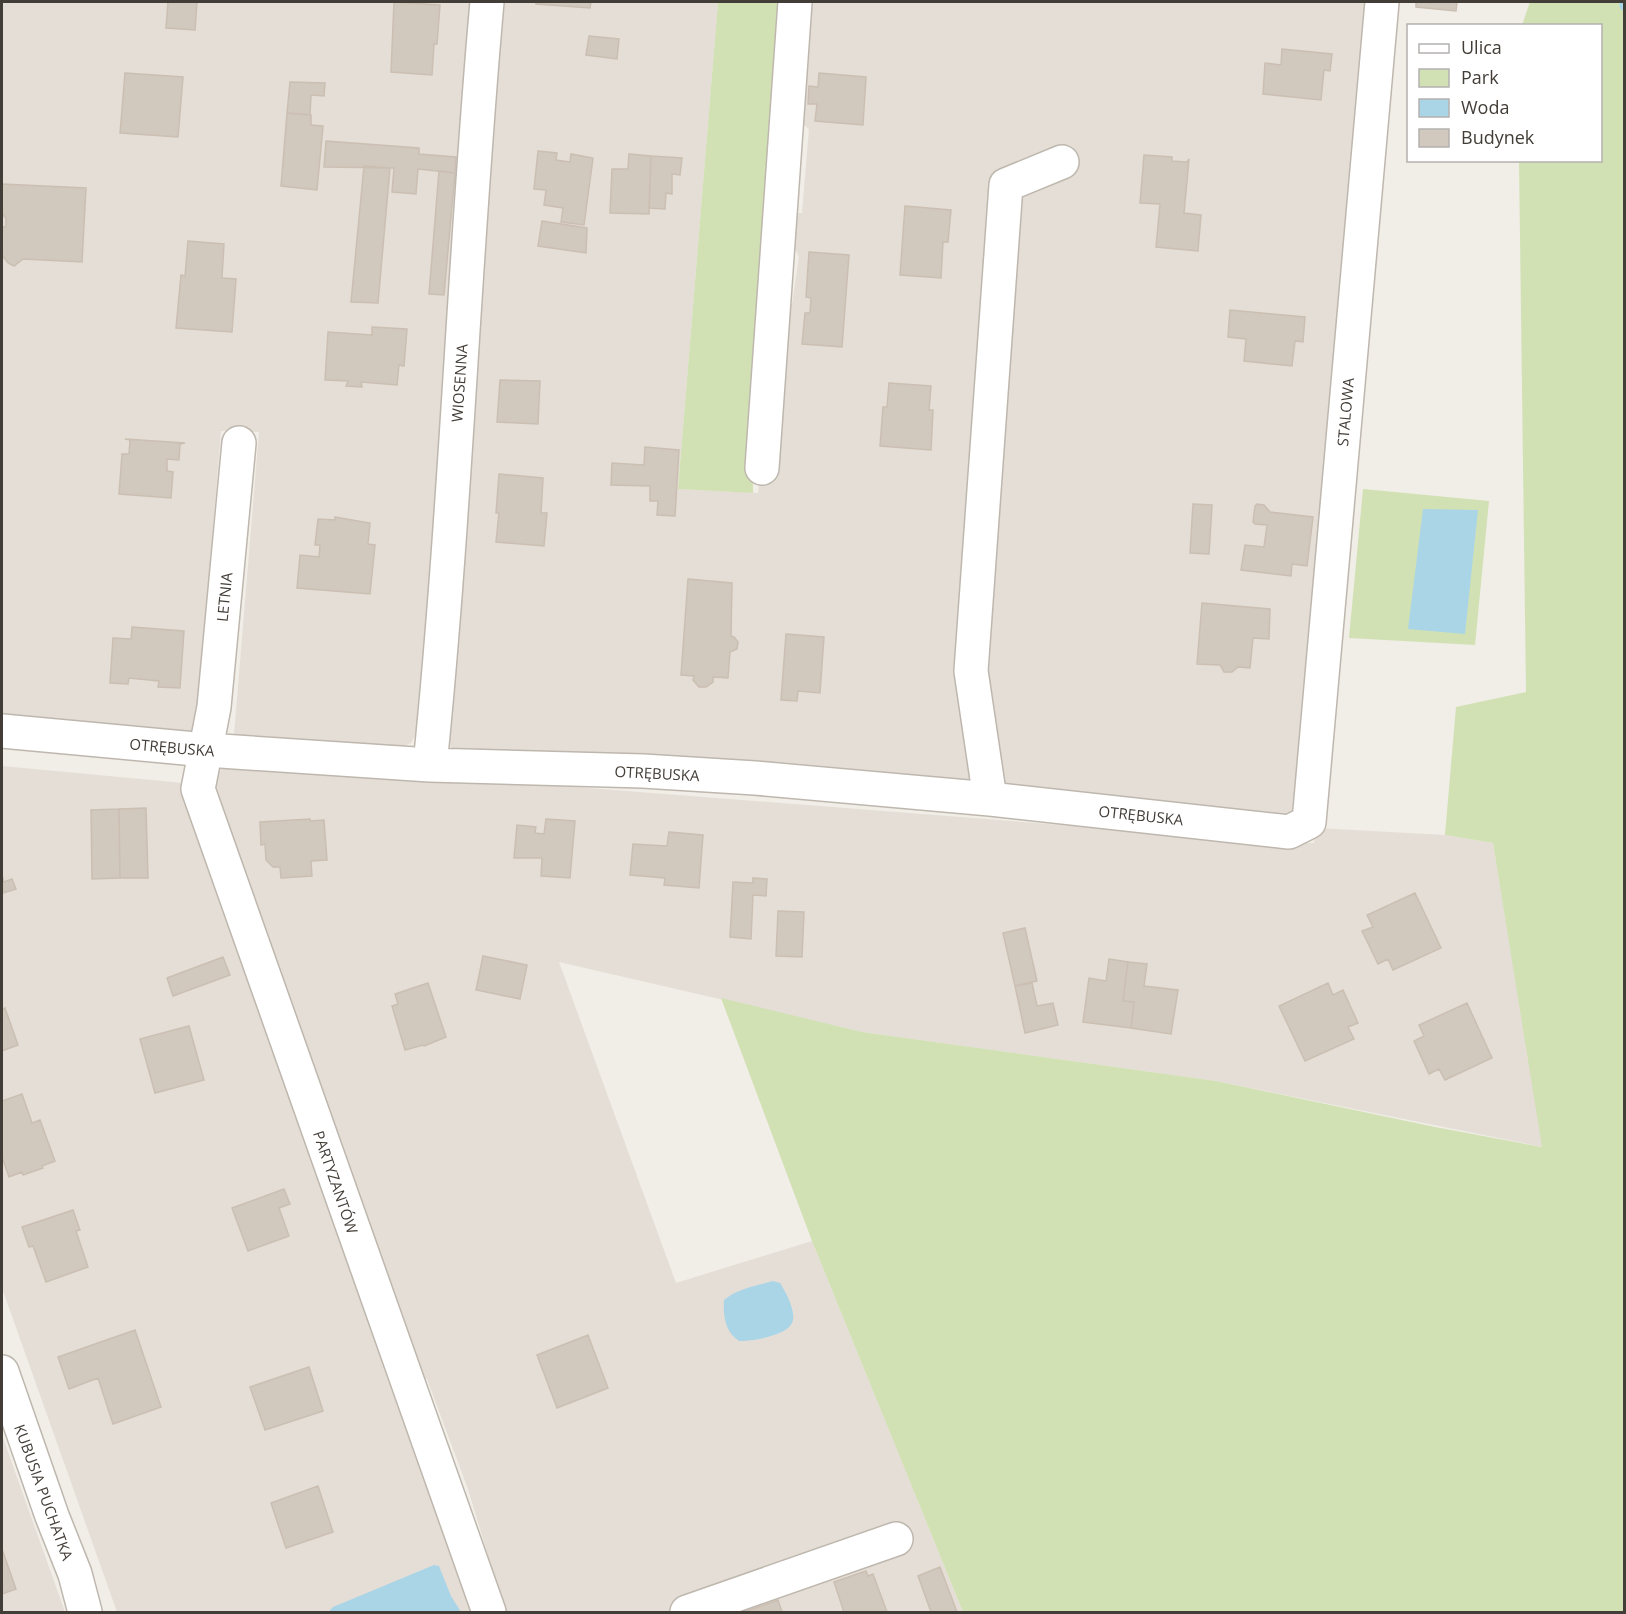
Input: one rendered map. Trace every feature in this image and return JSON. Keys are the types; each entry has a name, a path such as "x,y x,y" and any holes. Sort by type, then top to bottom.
{"street":[{"name":"WIOSENNA","path":"430,765 442,648 478,99 487,2"},
{"path":"762,468 795,2"},
{"name":"STALOWA","path":"1309,822 1382,2"},
{"path":"990,799 971,671 1006,184 1062,162"},
{"name":"LETNIA","path":"206,750 214,707 239,443"},
{"name":"OTRĘBUSKA","path":"2,731 206,750 430,765 643,771 990,799 1290,832 1309,822"},
{"name":"PARTYZANTÓW","path":"206,750 198,789 489,1612"},
{"name":"KUBUSIA PUCHATKA","path":"2,1372 52,1516 75,1574 85,1612"},
{"path":"687,1612 896,1539"}],"shaded area":[{"path":"2,2 475,2 418,730 411,743 397,749 234,735 259,432 221,431 196,732 2,715"},
{"path":"501,2 718,2 678,489 758,493 784,308 792,304 799,257 790,237 790,213 802,213 809,129 796,119 806,2 1366,2 1295,823 455,753 439,728"},
{"path":"232,760 1291,843 1314,843 1316,828 1445,835 1493,843 1543,1147 1216,1081 862,1032 559,962 676,1283 812,1241 963,1612 505,1612 468,1489 427,1379 412,1381 207,783"},
{"path":"2,766 183,783 476,1612 117,1612 2,1288"},
{"path":"2,1435 65,1612 2,1612"}],"green space":[{"path":"718,2 788,2 772,189 762,238 752,380 753,493 678,489"},
{"path":"1530,2 1624,2 1624,1612 963,1612 812,1241 721,998 862,1032 1216,1081 1542,1147 1493,843 1445,835 1456,707 1526,692 1519,162 1602,162 1602,24 1522,24"},
{"path":"1363,489 1489,501 1475,645 1349,638"}],"water":[{"path":"1423,509 1478,510 1465,634 1408,629"},
{"path":"773,1281 780,1283 788,1297 793,1314 792,1323 789,1328 776,1334 760,1339 739,1341 731,1333 726,1323 724,1300 741,1290"},
{"path":"434,1565 439,1566 451,1596 461,1612 328,1612 333,1607"}],"building":[{"path":"168,2 197,2 195,30 166,28"},
{"path":"394,2 440,5 432,75 391,72"},
{"path":"536,2 591,2 590,8 536,4"},
{"path":"1416,2 1457,2 1456,11 1416,7"},
{"path":"589,36 619,39 617,59 586,55"},
{"path":"1282,49 1332,54 1330,71 1324,70 1321,100 1263,94 1265,63 1281,65"},
{"path":"125,73 183,77 178,137 120,133"},
{"path":"819,73 866,77 863,125 815,121 817,104 808,104 809,86 818,87"},
{"path":"290,82 325,83 324,96 311,95 310,115 287,113"},
{"path":"287,113 311,115 311,125 323,126 317,190 281,186"},
{"path":"326,141 419,148 419,154 456,157 455,173 418,169 416,194 392,192 394,168 324,167"},
{"path":"538,151 557,153 556,160 570,162 571,154 593,158 584,225 561,222 563,208 544,205 546,190 534,189"},
{"path":"629,154 651,156 649,214 610,213 612,169 628,169"},
{"path":"1144,155 1172,157 1172,161 1187,162 1189,159 1184,213 1201,215 1198,251 1156,247 1160,204 1140,203"},
{"path":"651,156 682,158 680,175 672,174 672,194 666,193 665,209 649,208"},
{"path":"364,166 390,168 378,303 351,302"},
{"path":"439,171 455,173 444,295 429,294"},
{"path":"2,184 86,188 82,262 23,259 14,266 8,263 2,255 2,228 6,226 6,218 2,214"},
{"path":"905,206 951,210 948,242 943,242 941,278 900,275"},
{"path":"542,221 587,228 586,253 538,246"},
{"path":"188,241 224,244 222,278 236,279 232,332 176,328 181,275 185,276"},
{"path":"809,252 849,255 842,347 802,344 805,313 810,313 811,298 806,297"},
{"path":"1230,310 1305,317 1303,342 1295,341 1292,366 1244,361 1246,339 1228,337"},
{"path":"372,327 407,329 404,366 399,365 397,385 361,382 362,387 346,386 348,381 325,380 328,332 372,335"},
{"path":"500,380 540,381 538,424 497,422"},
{"path":"889,383 931,386 929,410 933,410 931,450 880,446 883,407 887,407"},
{"path":"125,439 185,443 180,444 179,460 167,459 167,471 173,472 171,498 119,494 122,454 129,454 130,440"},
{"path":"645,447 679,450 675,516 657,515 658,501 650,501 650,486 611,485 612,463 644,465"},
{"path":"499,474 543,478 541,513 547,513 544,546 496,542"},
{"path":"1193,504 1212,505 1209,554 1190,553"},
{"path":"1257,504 1264,505 1270,512 1313,517 1307,566 1292,564 1291,576 1241,570 1245,545 1264,547 1267,525 1253,522"},
{"path":"335,517 370,523 368,544 375,545 370,594 297,588 300,555 319,557 320,545 315,545 318,519 335,520"},
{"path":"688,579 732,583 731,636 738,642 737,649 730,652 728,678 713,677 713,682 706,687 699,687 693,680 694,676 681,675"},
{"path":"1202,603 1270,609 1269,639 1253,638 1250,668 1238,667 1232,672 1224,672 1220,665 1197,664"},
{"path":"132,627 184,631 180,688 158,687 159,681 129,678 128,684 110,683 113,638 131,639"},
{"path":"786,634 824,637 820,693 798,691 797,701 781,700"},
{"path":"146,808 148,878 120,878 119,809"},
{"path":"119,809 120,878 92,879 91,810"},
{"path":"310,819 310,821 324,820 327,860 311,861 312,876 281,878 280,867 273,867 266,860 265,844 261,845 260,822"},
{"path":"546,819 575,821 570,878 541,876 542,858 514,858 517,825 536,827 535,833 544,834"},
{"path":"669,832 703,835 699,888 664,885 665,878 630,875 633,844 667,846"},
{"path":"2,875 4,882 12,879 16,889 3,893"},
{"path":"753,878 767,879 766,896 753,895 751,939 730,937 733,882 753,883"},
{"path":"1415,893 1441,948 1393,970 1388,959 1378,964 1362,931 1373,927 1367,915"},
{"path":"778,911 804,912 802,957 776,956"},
{"path":"1025,928 1037,981 1015,986 1003,933"},
{"path":"483,956 527,965 520,999 476,990"},
{"path":"223,957 230,975 173,996 167,978"},
{"path":"1109,959 1128,962 1123,1001 1134,1002 1131,1028 1083,1022 1089,978 1106,981"},
{"path":"1128,962 1147,964 1144,986 1178,990 1171,1034 1131,1028 1134,1002 1123,1001"},
{"path":"428,983 446,1037 424,1046 405,1050 392,1006 398,1004 395,994"},
{"path":"1032,983 1037,1006 1053,1003 1058,1025 1025,1033 1015,986"},
{"path":"1328,983 1333,995 1343,990 1358,1023 1348,1027 1354,1039 1305,1061 1279,1006"},
{"path":"1467,1003 1492,1058 1445,1080 1439,1069 1429,1074 1414,1041 1424,1036 1419,1025"},
{"path":"5,1008 18,1045 2,1051 2,1010"},
{"path":"189,1026 204,1080 155,1093 140,1039"},
{"path":"22,1094 32,1123 40,1120 55,1161 23,1175 22,1172 9,1177 2,1157 2,1101"},
{"path":"284,1189 290,1204 279,1208 289,1236 248,1251 232,1208"},
{"path":"73,1210 80,1230 76,1231 88,1267 46,1282 33,1246 29,1247 22,1227"},
{"path":"135,1330 161,1407 113,1424 98,1378 69,1389 58,1357"},
{"path":"588,1335 608,1388 557,1408 537,1355"},
{"path":"309,1367 323,1411 265,1430 250,1387"},
{"path":"318,1486 333,1532 286,1548 271,1503"},
{"path":"2,1549 16,1589 2,1594"},
{"path":"940,1567 957,1612 931,1612 918,1576"},
{"path":"866,1571 868,1576 873,1574 887,1612 844,1612 834,1582"},
{"path":"778,1600 782,1612 743,1612 743,1610 747,1611"}]}
